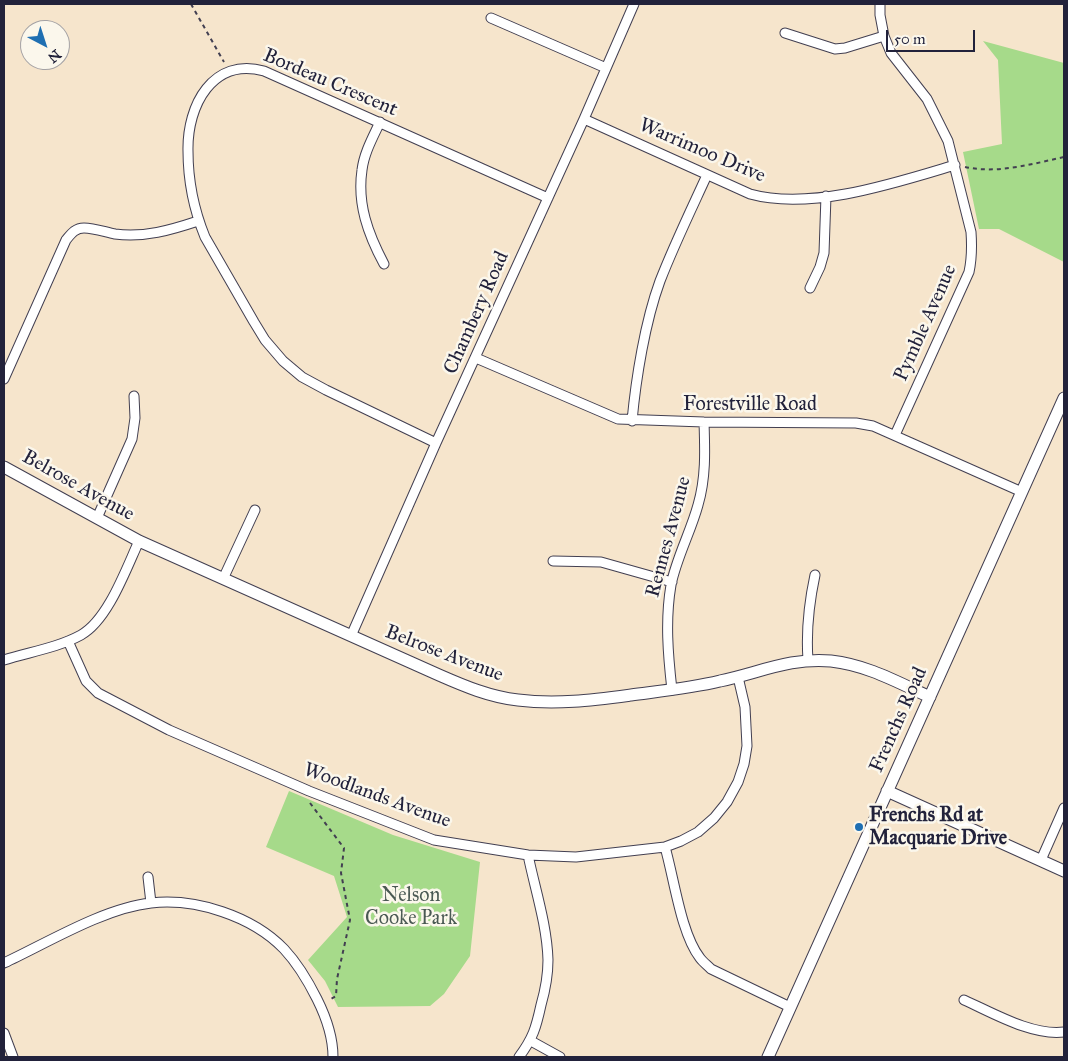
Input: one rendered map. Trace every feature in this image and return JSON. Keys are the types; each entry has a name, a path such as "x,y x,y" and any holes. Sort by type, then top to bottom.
{"street":[{"name":"Chambery Road","path":"350,636 584,119 634,4"},
{"name":"Pymble Avenue","path":"880,4 884,36 891,53 926,99 948,141 971,232 972,260 971,266 895,435"},
{"path":"491,18 606,68"},
{"path":"785,33 835,49 845,48 884,36"},
{"name":"Bordeau Crescent","path":"436,443 302,377 265,340 198,221 194,205 188,149 190,126 198,102 207,86 218,76 240,68 253,68 264,71 548,198"},
{"name":"Warrimoo Drive","path":"584,119 750,194 778,200 826,196 889,185 955,165"},
{"path":"380,122 362,168 361,186 366,224 371,240 384,264"},
{"path":"632,421 634,400 650,315 660,282 707,175"},
{"path":"810,288 824,254 826,196"},
{"path":"4,379 66,240 71,233 84,228 116,234 142,234 172,230 198,221"},
{"name":"Forestville Road","path":"476,358 618,419 632,421 856,423 873,426 1022,492"},
{"path":"97,518 132,439 135,418 134,396"},
{"name":"Frenchs Road","path":"768,1057 1064,398"},
{"name":"Rennes Avenue","path":"672,690 666,622 672,582 703,486 705,470 704,422"},
{"name":"Belrose Avenue","path":"4,467 139,541 350,636 465,686 490,694 516,700 577,702 672,690 738,677 774,666 808,660 843,663 870,669 930,696"},
{"path":"223,578 256,510"},
{"path":"4,660 68,641 83,634 100,618 139,541"},
{"path":"553,561 601,562 672,582"},
{"path":"808,660 806,638 815,575"},
{"name":"Woodlands Avenue","path":"68,641 86,681 98,693 169,730 309,791 434,840 528,855 576,857 665,847 698,832 714,818 727,802 738,782 744,764 747,746 745,707 738,677"},
{"path":"888,791 1064,871"},
{"path":"1041,860 1064,808"},
{"path":"665,847 686,930 692,946 700,959 711,968 790,1007"},
{"path":"519,1057 531,1041 544,991 548,961 545,934 528,855"},
{"path":"148,877 151,903"},
{"path":"4,963 99,918 127,908 151,903 174,902 222,911 264,933 282,947 296,963 309,983 327,1020 333,1057"},
{"path":"964,1000 1031,1028 1056,1033 1064,1032"},
{"path":"4,1033 13,1057"},
{"path":"531,1041 560,1057"}],"path":[{"path":"191,4 229,71"},
{"path":"955,165 976,169 1010,168 1064,157"},
{"path":"309,791 306,797 344,848 342,873 350,920 337,979 336,996 320,1005"}],"green space":[{"path":"983,41 1064,63 1064,262 999,229 979,229 963,152 1002,144 998,60"},
{"name":"Nelson Cooke Park","path":"289,791 393,835 480,862 470,956 444,994 430,1006 338,1007 325,981 308,960 347,917 334,876 266,847"}],"place":[{"name":"Frenchs Rd at Macquarie Drive","path":"859,827"}]}
